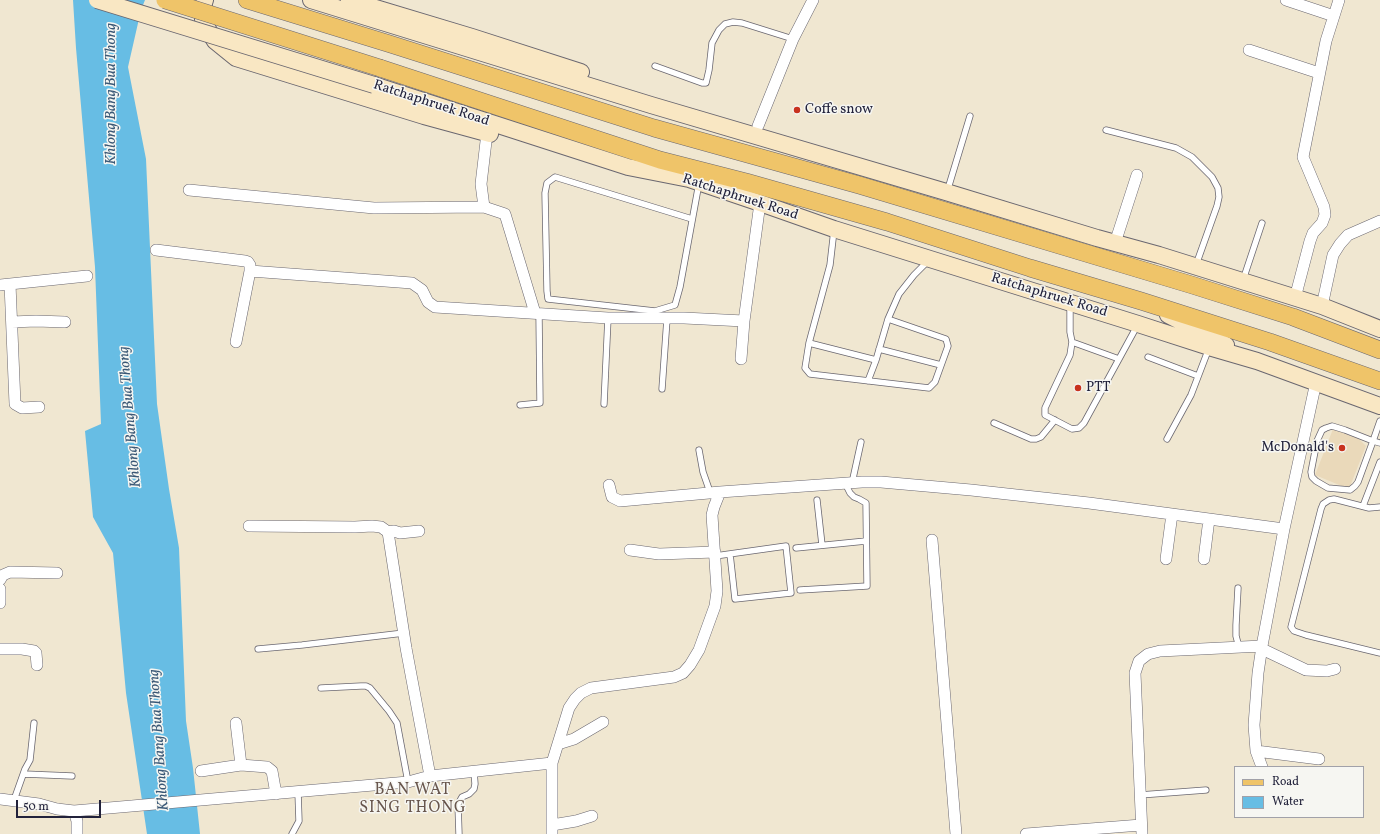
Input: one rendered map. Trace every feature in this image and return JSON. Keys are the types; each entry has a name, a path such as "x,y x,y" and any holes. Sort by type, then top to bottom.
{"main road":[{"name":"Ratchaphruek Road","path":"97,0 374,85 628,167 694,181 834,229 1070,304 1257,361 1380,406"},
{"name":"Ratchaphruek Road","path":"165,0 380,68 660,160 746,182 887,222 1270,342 1380,380"},
{"path":"205,0 203,19 207,28 215,41 236,58 424,116 487,133 601,170 625,176 640,175 655,178 694,181"},
{"path":"247,0 654,128 859,185 1192,284 1293,317 1380,350"},
{"path":"311,0 651,105 1097,238 1159,255 1322,306 1380,329"},
{"path":"349,0 472,37 651,95 808,142 831,151 854,165"},
{"path":"1097,238 1192,284"},
{"path":"1141,301 1257,361"}],"street":[{"path":"758,126 793,39 813,0"},
{"path":"1286,0 1334,16"},
{"path":"1296,298 1310,241 1322,223 1325,215 1324,206 1303,157 1326,41 1339,0"},
{"path":"1249,50 1319,73"},
{"path":"484,207 481,184 487,133"},
{"path":"1115,243 1137,175"},
{"path":"189,190 374,208 484,207 505,214 537,313"},
{"path":"741,359 744,321 760,203"},
{"path":"1322,306 1333,255 1340,244 1348,235 1380,222"},
{"path":"156,250 248,262 250,265 250,271 236,342"},
{"path":"250,271 412,283 422,290 428,302 435,307 608,318 744,321"},
{"path":"39,407 22,408 15,404 12,322 5,285 87,276"},
{"path":"12,322 65,322"},
{"path":"1262,766 1256,751 1254,725 1258,673 1284,529 1316,382"},
{"path":"609,485 612,497 620,501 715,492 881,482 1089,503 1284,529"},
{"path":"592,816 552,830 552,763 569,708 581,693 591,688 674,677 683,673 690,665 698,650 715,606 717,591 712,515 715,492"},
{"path":"1166,558 1172,514"},
{"path":"1204,559 1208,519"},
{"path":"249,526 372,526 381,527 388,532 394,531 400,533 419,531"},
{"path":"388,532 404,633 430,776"},
{"path":"932,540 956,834"},
{"path":"630,550 659,554 715,554"},
{"path":"0,580 3,575 10,572 57,574"},
{"path":"0,589 0,603"},
{"path":"1026,834 1141,829 1134,673 1139,661 1148,654 1160,651 1262,647 1288,663 1306,670 1327,671 1335,669"},
{"path":"0,649 22,649 34,651 36,653 37,665"},
{"path":"558,744 574,739 603,722"},
{"path":"236,723 241,765"},
{"path":"1256,751 1319,759"},
{"path":"0,799 39,804 57,809 74,811 408,782 430,776 552,763"},
{"path":"201,771 241,765 267,767 272,771 276,794"},
{"path":"74,811 77,821 77,834"}],"lane":[{"path":"656,66 702,83 706,83 712,43 719,30 725,24 733,22 742,23 793,39"},
{"path":"946,192 970,116"},
{"path":"1106,130 1176,148 1192,157 1212,177 1218,188 1219,197 1195,267"},
{"path":"692,219 555,177 547,183 545,193 548,299 655,311 675,305 680,287 692,219 694,181"},
{"path":"1243,282 1262,223"},
{"path":"834,229 830,265 809,343 805,368 810,374 929,388 935,382 948,346 946,340 888,319"},
{"path":"868,381 888,319 899,294 914,275 930,259"},
{"path":"1070,304 1070,332 1072,342 1070,355 1045,408 1046,415 1072,429 1079,428 1084,424 1138,324"},
{"path":"520,405 540,404 537,313"},
{"path":"604,404 608,318"},
{"path":"662,389 667,319"},
{"path":"1072,342 1119,359"},
{"path":"809,343 876,360"},
{"path":"1167,439 1191,395 1209,347"},
{"path":"879,349 941,365"},
{"path":"1148,357 1198,376"},
{"path":"994,423 1031,439 1036,439 1041,437 1055,420"},
{"path":"1380,421 1373,440 1358,482 1355,486 1350,490 1328,488 1312,477 1311,472 1317,441 1322,430 1332,426 1373,440 1380,443"},
{"path":"800,590 867,586 866,503 854,497 850,493 848,483 861,442"},
{"path":"699,450 703,472 715,492"},
{"path":"1363,506 1380,462"},
{"path":"1380,507 1374,508 1334,499 1329,500 1324,504 1321,509 1291,628 1294,631 1306,635 1380,653"},
{"path":"818,500 822,545"},
{"path":"796,548 866,541"},
{"path":"715,554 730,554 786,546 791,593 734,599 730,554"},
{"path":"1238,588 1236,636 1239,648"},
{"path":"258,649 404,633"},
{"path":"321,688 361,686 370,688 397,723 408,782"},
{"path":"14,800 30,760 34,723"},
{"path":"459,834 458,804 462,797 470,794 474,789 474,771"},
{"path":"24,774 72,776"},
{"path":"1140,795 1206,790"},
{"path":"292,834 299,821 298,792"}],"shaded area":[{"path":"1333,429 1358,438 1366,446 1349,489 1315,475"}],"water":[{"name":"Khlong Bang Bua Thong","path":"73,0 145,0 141,10 128,67 146,159 157,404 179,548 186,721 200,834 147,834 126,693 113,553 93,517 85,431 101,424 95,267"}],"place":[{"name":"Coffe snow","path":"797,110"},
{"name":"PTT","path":"1078,388"},
{"name":"McDonald's","path":"1342,448"}],"district":[{"name":"BAN WAT SING THONG","path":"413,800"}]}
